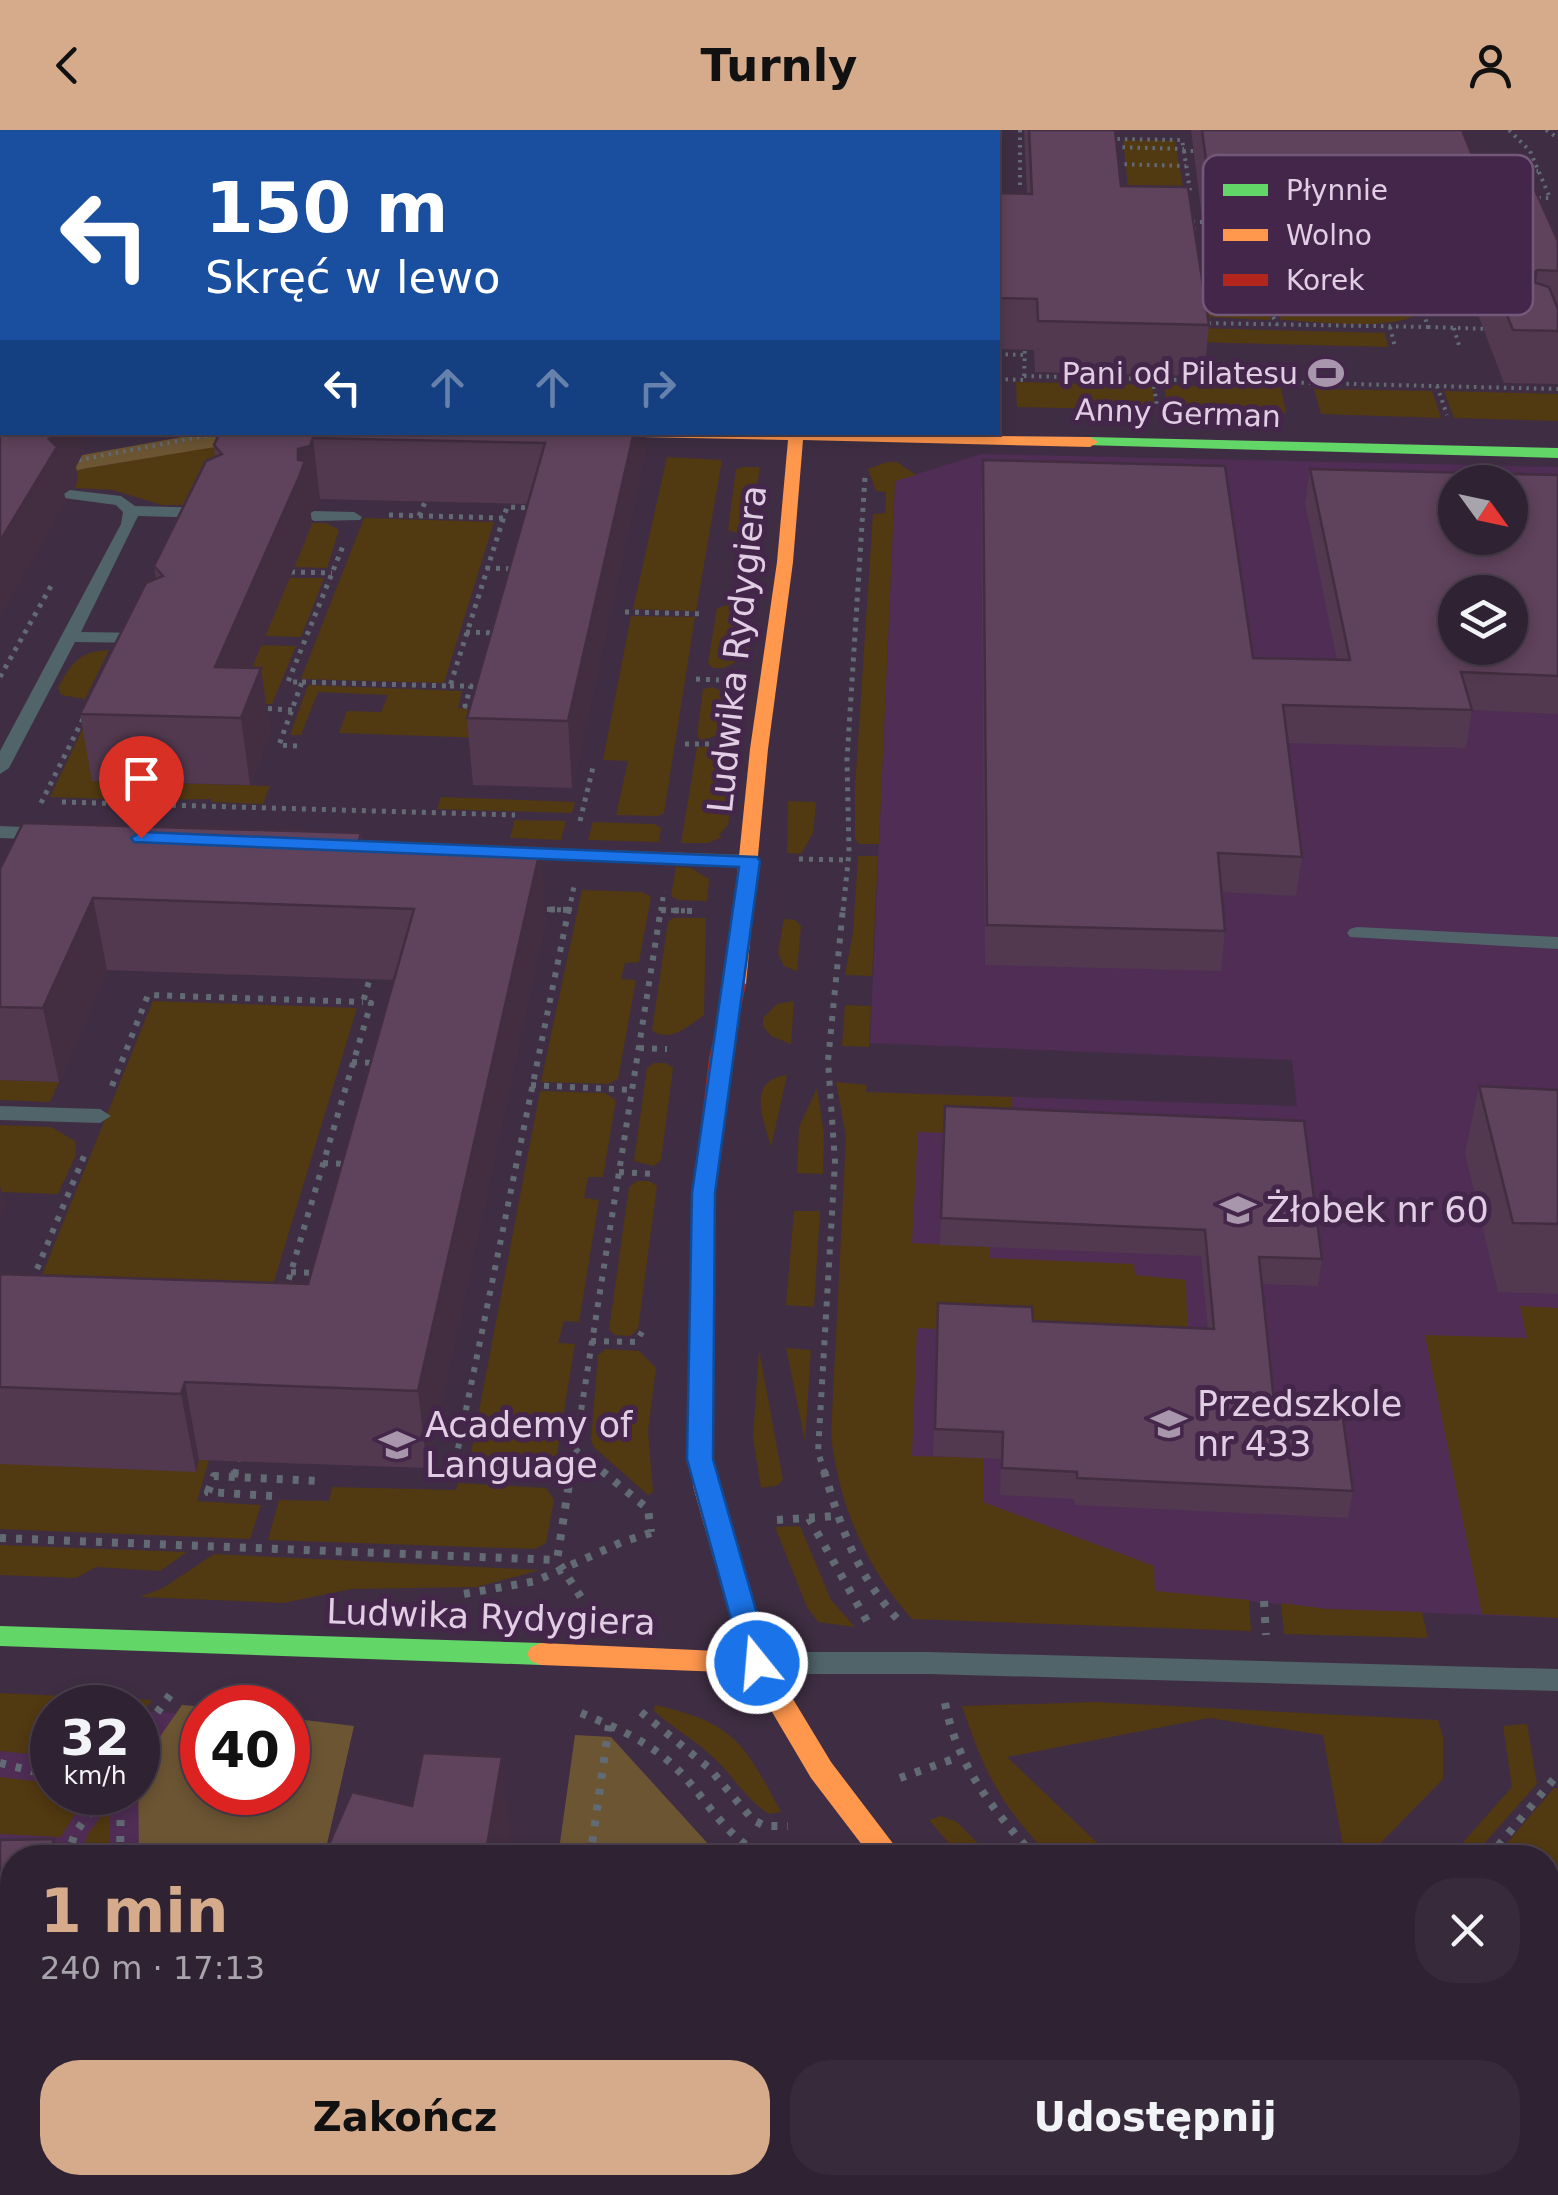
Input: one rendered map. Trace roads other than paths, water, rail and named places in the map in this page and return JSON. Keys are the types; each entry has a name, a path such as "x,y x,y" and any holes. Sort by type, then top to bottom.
{"street":[{"name":"Ludwika Rydygiera","path":"0,1636 227,1640 757,1663 700,1459 704,1193 750,861 759,748 785,562 796,435"},
{"name":"Anny German","path":"872,435 1558,453"},
{"path":"757,1663 821,1770 879,1845"}],"lane":[{"path":"70,495 121,502 131,511 219,514"},
{"path":"0,768 72,637 129,524 131,511"},
{"path":"314,516 354,518"},
{"path":"72,637 160,638"},
{"path":"0,832 63,835"},
{"path":"494,852 750,861"},
{"path":"1358,933 1558,943"},
{"path":"0,1113 100,1116"},
{"path":"757,1663 929,1663 1558,1680"}],"place":[{"name":"Pani od Pilatesu","path":"1326,373"},
{"name":"Żłobek nr 60","path":"1238,1210"},
{"name":"Przedszkole nr 433","path":"1169,1424"},
{"name":"Academy of Language","path":"397,1445"}]}
